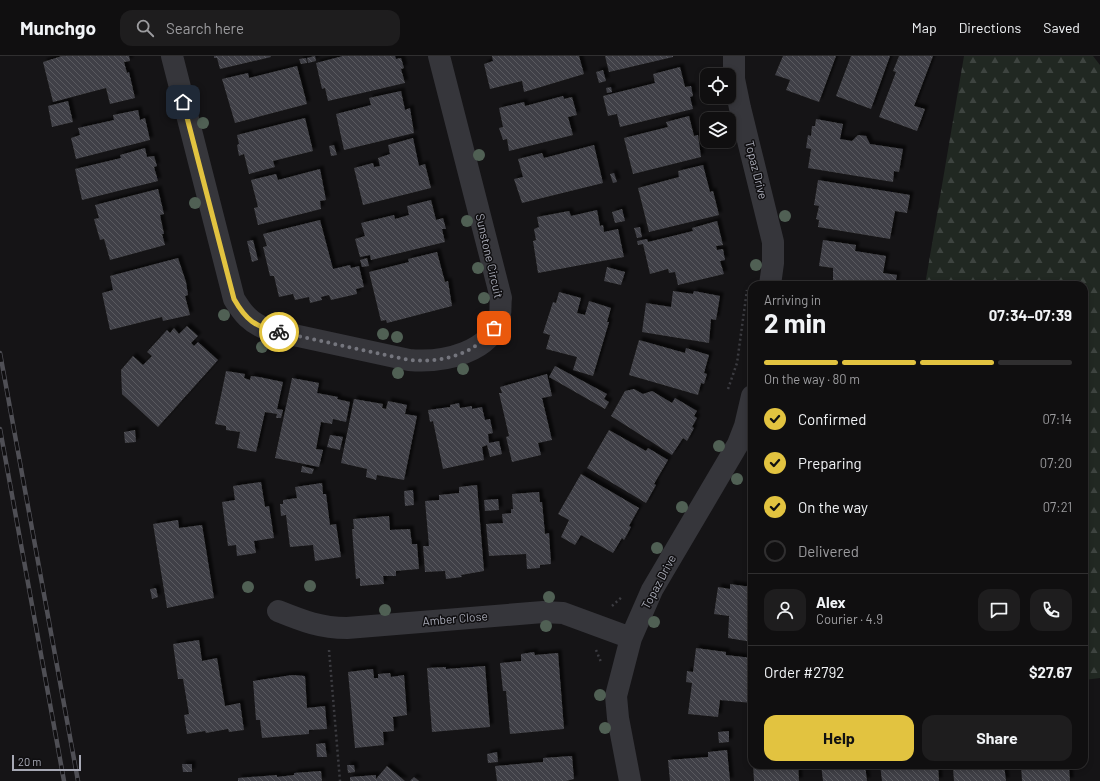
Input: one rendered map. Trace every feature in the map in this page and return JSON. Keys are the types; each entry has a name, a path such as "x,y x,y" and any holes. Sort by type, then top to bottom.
{"street":[{"name":"Sunstone Circuit","path":"172,56 234,299 242,312 253,324 266,329 409,360 424,361 454,356 472,350 486,340 500,315 499,291 439,56"},
{"name":"Topaz Drive","path":"734,56 734,79 737,94 773,242 774,263 771,281"},
{"name":"Topaz Drive","path":"630,781 618,718 616,696 631,638 652,590 738,444 748,413"},
{"name":"Amber Close","path":"278,611 312,624 328,628 347,628 542,612 563,613 631,638"}],"path":[{"path":"727,396 737,363 748,284"},
{"path":"602,667 597,651 590,644 604,608 612,606 625,594"},
{"path":"328,628 340,781"}],"green space":[{"path":"964,56 1093,56 1100,65 1100,678 1088,680 1088,281 926,281"}],"building":[{"path":"62,56 129,56 130,61 124,62 127,73 129,72 135,98 110,104 106,88 53,102 43,62"},
{"path":"214,56 271,57 220,69 217,58 214,58"},
{"path":"315,56 316,61 308,63 307,58"},
{"path":"343,56 395,56 396,59 401,58 404,68 401,69 405,83 328,101 325,88 322,89 316,63"},
{"path":"492,56 579,56 584,74 524,92 522,81 490,89 484,64 493,61"},
{"path":"605,56 673,56 673,57 609,72"},
{"path":"783,56 836,56 819,102 786,90 790,80 775,75"},
{"path":"851,56 890,56 871,109 836,96"},
{"path":"899,56 933,56 914,106 925,109 917,131 879,117 896,72 893,71"},
{"path":"306,58 307,63 301,64 299,59"},
{"path":"297,66 307,104 235,123 222,79 248,73 249,78"},
{"path":"680,67 685,87 691,86 693,96 690,97 693,109 620,127 617,114 608,116 603,96 655,83 653,74"},
{"path":"603,70 606,81 599,83 596,72"},
{"path":"611,87 612,92 607,93 606,88"},
{"path":"401,91 405,110 410,108 414,133 344,150 336,114 371,105 369,98"},
{"path":"563,96 564,99 572,97 577,115 568,117 573,135 509,151 507,139 503,140 499,128 503,127 499,108 524,102 525,106"},
{"path":"68,101 73,122 52,127 48,106"},
{"path":"138,110 140,120 145,118 150,140 76,159 71,138 80,135 78,128 114,120 113,115"},
{"path":"689,116 694,136 698,135 701,157 633,174 624,138 668,127 666,122"},
{"path":"305,118 313,151 273,161 275,167 249,174 244,154 239,156 237,135"},
{"path":"816,119 843,124 840,139 852,141 858,135 866,136 870,144 903,149 899,172 894,171 893,182 808,168 811,149 806,148 808,135 811,136 812,126 815,126"},
{"path":"413,138 419,166 425,164 431,188 363,205 354,168 373,163 374,167 380,166 378,158 390,154 388,145"},
{"path":"334,145 337,155 331,156 329,146"},
{"path":"594,145 603,183 522,203 514,179 523,177 518,159 542,153 544,158"},
{"path":"145,148 147,157 154,156 157,166 154,167 158,181 82,200 75,169 121,158 120,155"},
{"path":"703,165 710,192 713,191 719,215 649,232 638,188 679,177 678,171"},
{"path":"320,169 326,200 320,201 321,209 258,225 254,208 258,207 251,180 276,174 278,180"},
{"path":"614,173 617,182 613,183 610,174"},
{"path":"818,180 910,195 907,213 895,211 890,239 818,227 819,220 816,219 819,206 814,205"},
{"path":"158,189 164,214 160,215 165,245 110,260 104,239 100,240 94,219 99,218 95,205"},
{"path":"431,200 436,220 443,218 446,229 442,229 445,242 371,260 370,255 360,257 355,239 365,236 361,223 394,215 395,219 409,215 407,206"},
{"path":"622,209 625,221 615,223 612,212"},
{"path":"597,210 600,226 603,225 604,232 618,229 624,257 538,273 533,241 536,240 534,229 539,227 537,217 569,211 571,216"},
{"path":"320,220 333,269 350,265 351,268 359,266 364,287 356,289 357,294 331,300 329,295 321,297 322,300 310,303 309,297 295,300 293,294 279,297 274,276 270,276 263,247 267,246 263,234"},
{"path":"717,221 723,245 716,246 717,250 723,249 725,260 720,261 724,274 678,285 675,272 669,273 668,269 650,274 643,244 638,245 637,241 647,239 648,242 693,231 692,228"},
{"path":"640,227 642,237 637,238 634,228"},
{"path":"253,240 258,260 252,262 247,241"},
{"path":"823,240 856,245 855,251 886,256 883,273 897,275 896,281 833,281 833,268 819,266"},
{"path":"437,252 445,282 448,281 452,306 387,323 386,320 381,321 369,272 409,262 408,259"},
{"path":"178,258 186,282 188,295 185,296 190,315 163,321 162,317 110,330 102,293 113,290 110,276"},
{"path":"367,258 369,266 362,267 360,260"},
{"path":"607,267 625,272 621,285 604,281"},
{"path":"673,291 693,294 694,291 720,296 716,320 711,319 709,343 642,332 646,303 671,307"},
{"path":"559,292 581,298 577,313 585,315 589,301 611,308 607,322 609,322 593,376 573,370 577,357 546,349 550,335 543,333 553,302 556,303"},
{"path":"187,326 198,336 191,343 194,346 198,342 218,360 158,427 122,394 121,370 133,356 143,365 152,356 147,352 167,330 170,333 174,328 179,334"},
{"path":"639,340 685,353 686,348 709,355 704,373 707,374 704,384 701,383 698,395 629,375"},
{"path":"555,366 607,394 604,399 609,402 605,409 549,377"},
{"path":"226,371 245,374 244,378 250,380 251,376 283,382 277,409 283,410 281,418 276,418 277,414 265,412 256,452 237,448 240,432 226,430 226,426 215,424"},
{"path":"547,374 552,396 542,398 552,440 538,443 541,455 512,462 506,437 509,436 499,393 502,393 500,387"},
{"path":"292,378 319,383 317,393 338,397 337,399 350,402 346,422 333,419 332,424 321,422 316,449 323,450 319,467 275,458"},
{"path":"634,389 643,394 652,391 672,403 675,398 697,411 694,416 697,418 692,427 694,428 687,441 683,438 672,455 611,416 625,391"},
{"path":"354,399 383,404 382,408 386,409 388,401 407,405 405,414 417,416 404,480 377,475 376,480 366,477 367,469 341,463"},
{"path":"459,403 460,408 472,406 472,409 482,407 485,420 490,419 493,433 488,434 489,443 499,441 502,454 490,457 487,445 482,447 484,460 443,469 433,421 430,422 428,410 450,407 450,405"},
{"path":"135,430 136,442 125,443 124,432"},
{"path":"609,430 646,451 648,448 668,460 654,484 656,485 646,503 587,468"},
{"path":"330,435 343,437 340,450 327,447"},
{"path":"302,466 314,469 312,474 301,472"},
{"path":"581,474 639,508 629,526 631,527 624,540 622,538 613,553 581,535 575,545 561,537 569,520 558,514"},
{"path":"261,482 265,507 269,506 274,538 254,541 256,553 237,556 236,545 228,546 222,502 235,500 233,486"},
{"path":"322,483 323,494 326,494 330,525 336,524 341,557 315,561 313,545 290,547 286,515 281,516 280,504 283,504 283,500 297,498 295,487"},
{"path":"477,485 484,571 461,575 462,577 446,579 445,571 425,572 423,546 429,546 425,501 439,500 439,495 459,493 459,487"},
{"path":"413,490 414,505 405,506 404,491"},
{"path":"539,492 540,502 542,502 545,534 549,533 551,564 540,565 540,568 527,569 526,554 489,556 486,524 503,523 502,514 511,513 511,509 513,509 512,494"},
{"path":"498,499 499,510 485,511 484,500"},
{"path":"389,516 390,530 410,529 412,544 417,544 419,569 396,571 396,576 383,576 384,584 360,586 360,578 356,579 352,529 354,529 353,519"},
{"path":"178,520 179,528 202,525 214,598 167,608 153,524"},
{"path":"730,584 748,587 748,641 728,638 729,616 714,614 718,587 730,589"},
{"path":"156,588 158,597 152,599 150,589"},
{"path":"199,640 202,661 217,658 225,706 240,703 244,730 229,732 228,729 206,733 205,731 187,734 184,715 189,714 183,679 178,679 173,644"},
{"path":"696,648 726,652 726,655 748,658 748,703 720,700 718,717 688,714 692,683 686,682 687,671 693,672"},
{"path":"534,652 535,655 558,653 564,729 510,734 506,691 503,691 500,663 521,661 521,654"},
{"path":"485,666 490,727 432,732 427,668 446,667 446,669"},
{"path":"373,669 374,678 378,678 378,674 390,673 391,677 404,675 407,715 393,717 394,731 383,732 384,745 355,748 348,672"},
{"path":"292,675 305,676 307,708 325,706 327,729 309,730 309,734 262,738 260,720 256,720 253,681"},
{"path":"729,731 729,742 719,743 718,732"},
{"path":"325,743 327,757 317,757 316,744"},
{"path":"727,750 730,781 670,781 668,760 708,757 708,752"},
{"path":"497,752 498,762 488,763 487,754"},
{"path":"572,756 574,779 566,781 497,781 495,766 543,762 543,758"},
{"path":"182,764 192,764 192,772 183,772"},
{"path":"347,765 354,765 355,772 348,773"},
{"path":"387,766 405,781 350,781 350,777 376,775 376,779"},
{"path":"753,769 798,769 799,781 754,781"},
{"path":"822,769 866,769 867,781 823,781"},
{"path":"880,769 938,769 939,781 882,781"},
{"path":"953,769 1004,769 1006,781 954,781"},
{"path":"1021,769 1069,769 1070,781 1022,781"},
{"path":"321,771 322,781 238,781 238,778 277,775 277,777 294,775 294,773"},
{"path":"414,777 419,781 410,781"}],"railway":[{"path":"0,353 78,781"},
{"path":"0,429 64,781"}],"way so far":[{"path":"279,332 409,360 424,361 454,356 472,350 486,340 494,328"}],"route":[{"path":"183,102 234,299 242,312 253,324 279,332"}]}
